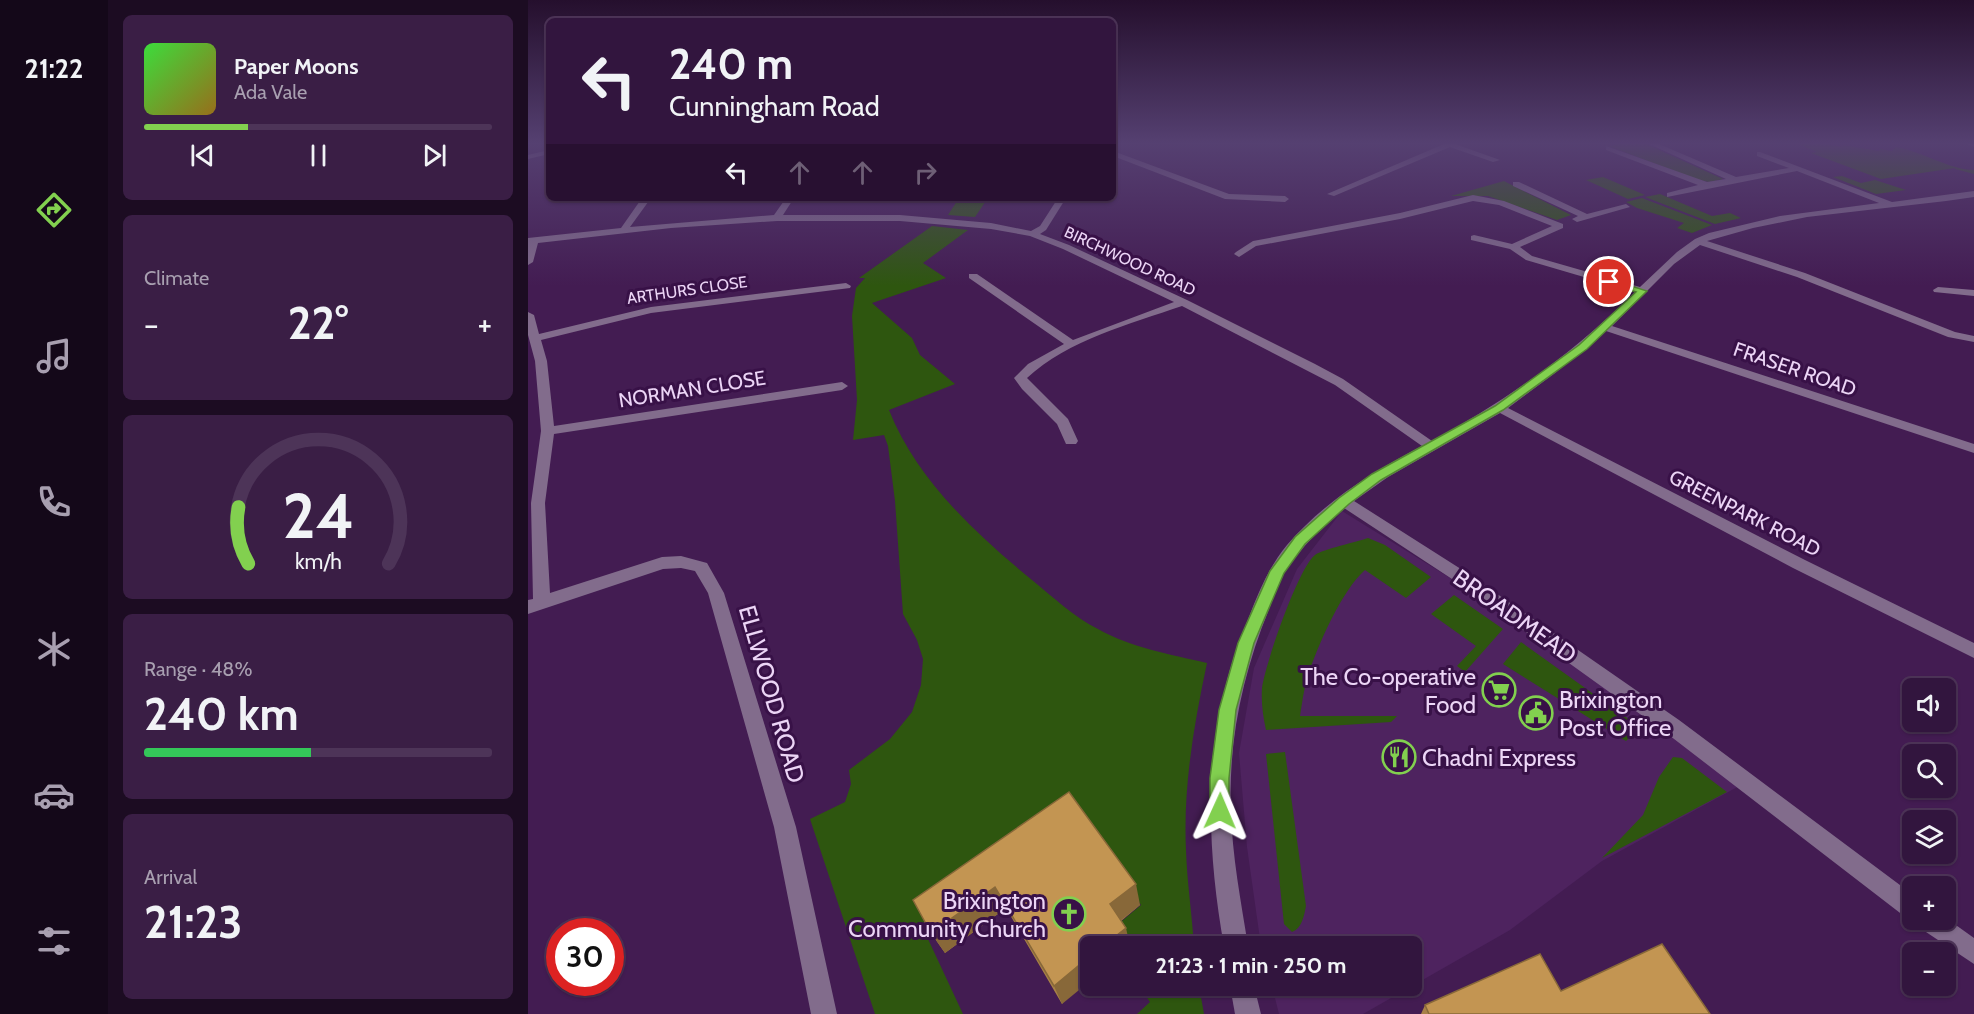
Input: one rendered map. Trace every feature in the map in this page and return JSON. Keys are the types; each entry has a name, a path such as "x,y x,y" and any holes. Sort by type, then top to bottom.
{"street":[{"path":"1213,191 1228,197 1285,199"},
{"path":"1331,194 1337,191"},
{"path":"1532,191 1585,216"},
{"path":"1670,195 1683,191"},
{"path":"1856,191 1892,205"},
{"path":"1234,936 1227,888 1220,811 1220,778 1227,710 1246,643 1277,571 1300,541 1344,501 1376,477 1499,408 1561,364 1604,327 1678,256 1698,241 1726,230 1770,221 1974,194"},
{"path":"1959,197 1974,203"},
{"path":"1239,254 1253,244 1400,216 1466,198 1479,198 1501,203 1560,226"},
{"path":"624,230 644,201"},
{"path":"777,218 788,201"},
{"path":"1032,234 1043,228 1060,201"},
{"path":"1512,247 1585,216 1626,207"},
{"name":"BIRCHWOOD ROAD","path":"531,241 624,230 777,218 838,217 912,219 991,226 1032,234 1075,251 1183,302 1339,382 1432,447"},
{"path":"1474,238 1512,247 1540,262 1642,291"},
{"path":"528,262 531,241"},
{"path":"1698,241 1801,275 1952,335 1974,339"},
{"path":"973,276 1071,344"},
{"name":"ARTHURS CLOSE","path":"535,338 651,310 846,285"},
{"path":"1938,290 1974,293"},
{"path":"1071,441 1070,431 1063,421 1026,387 1020,378 1026,370 1071,344 1183,302"},
{"path":"528,315 541,362 548,431 538,503 535,604"},
{"name":"FRASER ROAD","path":"1604,327 1974,449"},
{"name":"NORMAN CLOSE","path":"548,431 842,386"},
{"name":"GREENPARK ROAD","path":"1499,408 1799,564 1974,651"},
{"name":"BROADMEAD","path":"1344,501 1458,575 1672,726 1902,900"},
{"name":"ELLWOOD ROAD","path":"535,604 662,563 681,562 701,567 717,593 785,827 824,1014"},
{"path":"1942,930 1974,952"},
{"path":"1244,996 1248,1014"}],"shaded area":[{"path":"1342,511 1455,581 1741,785 1602,861 1510,930 1422,980 1422,936 1260,936 1247,847 1239,753 1254,668 1297,569"},
{"path":"1274,996 1394,996 1363,1014 1279,1014"}],"green space":[{"path":"1468,191 1524,191 1571,215 1557,220 1488,196 1451,196"},
{"path":"1611,191 1636,191 1645,195 1628,199"},
{"path":"1869,191 1896,191 1876,194"},
{"path":"1660,194 1712,216 1730,213 1741,218 1715,224 1645,197"},
{"path":"1642,198 1712,225 1692,233 1677,228 1684,223 1637,208 1626,202"},
{"path":"957,201 986,201 975,217 948,215"},
{"path":"932,226 968,230 923,263 946,278 872,303 912,338 920,355 955,384 889,410 901,435 931,482 969,524 1011,562 1081,619 1124,641 1207,663 1194,732 1186,803 1187,862 1193,936 1124,936 1117,925 1141,905 1076,814 921,924 963,1014 875,1014 810,819 845,802 851,784 849,770 890,739 912,712 921,685 923,659 917,640 903,614 895,501 888,446 884,435 853,440 857,400 852,316 856,288 865,278 859,278"},
{"path":"1368,538 1385,545 1431,577 1406,598 1365,570 1356,579 1339,604 1318,649 1307,680 1300,716 1397,716 1391,722 1266,730 1262,699 1264,676 1283,618 1300,578 1315,555"},
{"path":"1454,595 1503,629 1465,672 1457,666 1476,646 1431,614"},
{"path":"1521,642 1634,723 1633,734 1626,741 1503,664"},
{"path":"1285,752 1306,906 1300,925 1292,932 1284,924 1266,754"},
{"path":"1673,757 1682,758 1727,792 1602,858 1643,815 1659,777"},
{"path":"1146,996 1201,996 1204,1014 1137,1014 1150,1002"}],"building":[{"name":"Brixington Community Church","path":"1069,792 1136,884 1110,904 1126,928 1116,936 1080,936 1080,964 1054,986 995,887 931,933 913,900"},
{"path":"1662,944 1710,1014 1429,1014 1425,1005 1540,954 1561,991"}],"place":[{"name":"The Co-operative Food","path":"1499,690"},
{"name":"Brixington Post Office","path":"1536,713"},
{"name":"Chadni Express","path":"1399,757"},
{"name":"Brixington Community Church","path":"1069,914"}],"route":[{"path":"1220,811 1220,778 1227,710 1246,643 1277,571 1300,541 1344,501 1376,477 1499,408 1583,347 1642,291 1609,282"}]}
